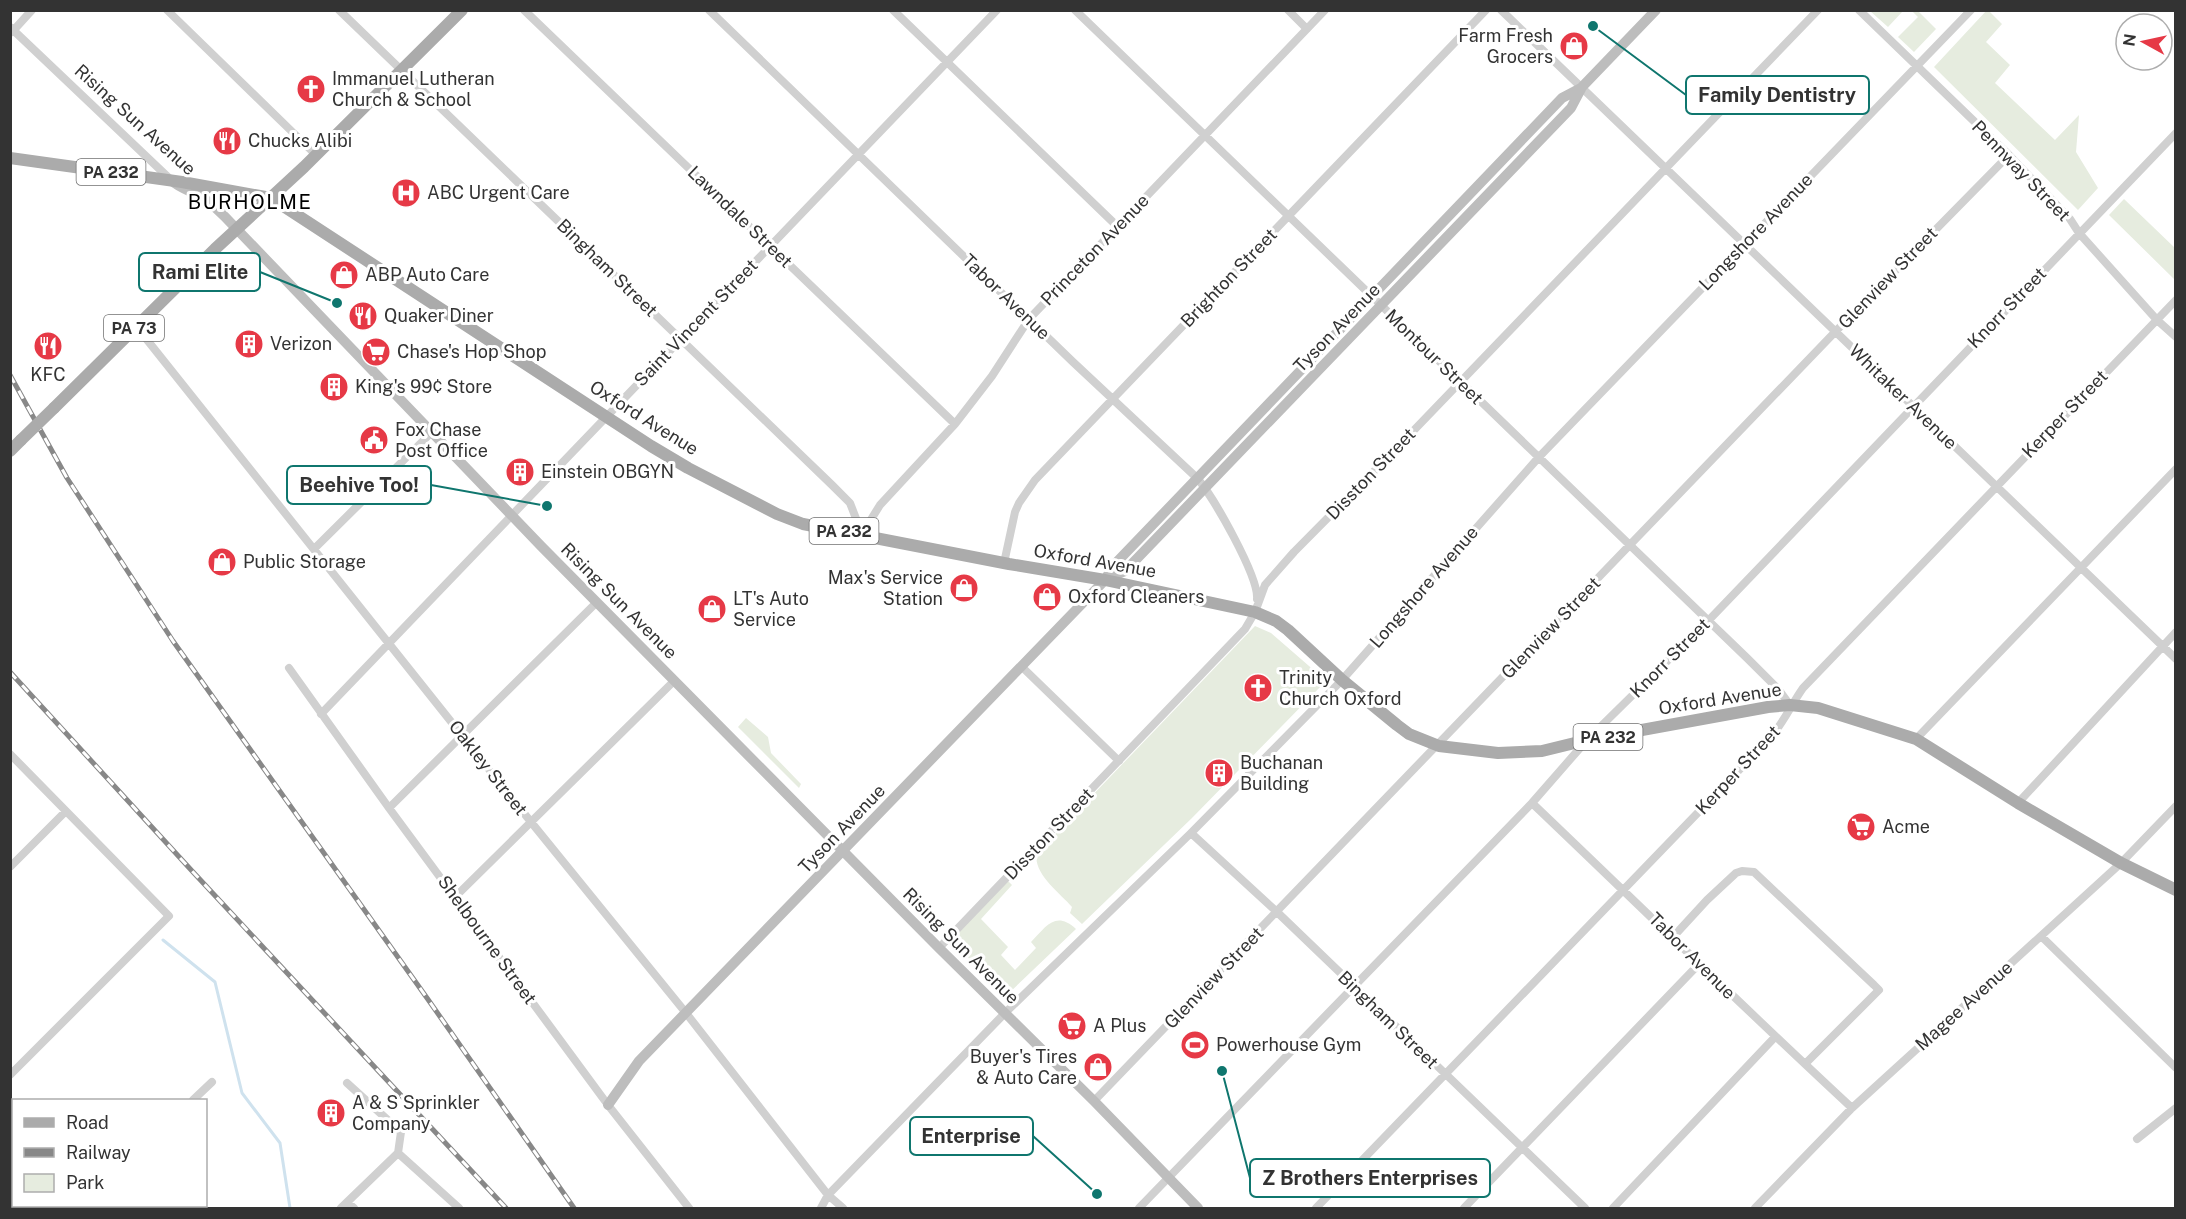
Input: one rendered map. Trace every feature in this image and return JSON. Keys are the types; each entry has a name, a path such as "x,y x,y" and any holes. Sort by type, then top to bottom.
{"main road":[{"name":"PA 73","path":"10,451 136,326 316,155 462,10"},
{"name":"Oxford Avenue","path":"10,158 172,181 271,198 688,468 777,514 803,524 1105,580 1255,612 1276,621 1342,680 1409,734 1438,746 1498,753 1542,751 1587,740 1768,707 1790,705 1818,708 1916,739 2121,863 2175,890"}],"street":[{"path":"12,30 32,10"},
{"path":"167,10 316,155"},
{"name":"Bingham Street","path":"339,10 850,503 862,534"},
{"name":"Lawndale Street","path":"524,10 955,424"},
{"name":"Tabor Avenue","path":"709,10 1197,478 1206,488 1254,581 1257,592 1255,612"},
{"path":"893,10 1117,226"},
{"name":"Saint Vincent Street","path":"321,714 997,10"},
{"name":"Montour Street","path":"1075,10 1779,690 1790,705"},
{"path":"1288,10 1307,29"},
{"name":"Princeton Avenue","path":"862,534 880,505 955,424 992,376 1029,319 1325,10"},
{"name":"Brighton Street","path":"1004,563 1019,502 1035,480 1486,10"},
{"name":"Whitaker Avenue","path":"1501,10 2175,659"},
{"name":"Tyson Avenue","path":"608,1105 639,1061 1105,580 1113,566 1284,387 1562,99 1581,87 1656,10"},
{"name":"Disston Street","path":"939,948 1245,629 1255,612 1265,585 1294,552 1818,10"},
{"name":"Pennway Street","path":"1859,10 2009,155 2070,219 2079,233 2175,337"},
{"name":"Longshore Avenue","path":"820,1209 828,1195 1005,1013 1191,833 1342,680 1539,457 1971,10"},
{"name":"Rising Sun Avenue","path":"12,30 172,181 180,188 197,194 209,202 237,229 511,515 939,948 1094,1101 1198,1209"},
{"name":"Tyson Avenue","path":"1105,580 1125,571 1382,306 1571,108 1581,87"},
{"name":"Knorr Street","path":"1139,1209 1532,803 1587,740 1708,621 2175,133"},
{"name":"Glenview Street","path":"1094,1101 1835,332 2009,155"},
{"path":"1473,192 1483,200"},
{"name":"Kerper Street","path":"1316,1209 1770,738 1783,724 1790,712 1790,705 1803,688 2175,300"},
{"name":"Oakley Street","path":"136,326 387,644 686,1013 828,1195 843,1209"},
{"path":"1284,387 1293,396"},
{"path":"314,549 432,432"},
{"path":"1916,739 2175,469"},
{"path":"389,808 597,602"},
{"path":"2018,802 2175,632"},
{"path":"1021,666 1119,761"},
{"name":"Shelbourne Street","path":"289,668 608,1105 689,1209"},
{"path":"455,897 674,681"},
{"path":"10,754 170,916 10,1075"},
{"name":"Tabor Avenue","path":"1532,803 1852,1108"},
{"name":"Magee Avenue","path":"1755,1209 1852,1108 2121,863 2175,806"},
{"path":"10,867 66,811"},
{"name":"Bingham Street","path":"1191,833 1277,912 1585,1209"},
{"path":"1673,937 1732,877 1748,870 1759,874 1879,990 1805,1064"},
{"path":"2041,936 2175,1068"},
{"path":"1464,1209 1699,964"},
{"path":"1612,1209 1775,1037"},
{"path":"195,1099 212,1082"},
{"path":"341,1209 398,1153 401,1132 347,1083"},
{"path":"2137,1139 2175,1108"},
{"path":"398,1153 459,1209"},
{"path":"347,1202 354,1209"}],"green space":[{"path":"1987,10 2002,24 1986,42 2010,65 1995,83 2055,140 2079,115 2076,152 2098,188 2078,210 1934,67"},
{"path":"1870,11 1903,11 1888,27"},
{"path":"1912,11 1918,11 1936,29 1914,52 1898,37 1918,17"},
{"path":"2124,199 2175,248 2175,280 2109,215"},
{"path":"1255,626 1271,633 1324,679 1324,683 1192,818 1082,924 1070,913 1072,907 1043,875 1039,868 1037,853"},
{"path":"746,718 768,737 771,753 801,784 799,788 738,727"},
{"path":"1008,881 1012,885 981,919 1008,947 1001,955 1015,970 1036,948 1031,942 1046,926 1062,921 1076,929 1008,994 1004,995 951,940"}],"waterway":[{"path":"163,940 215,982 242,1093 280,1143 290,1208"}],"railway":[{"path":"10,375 67,478 173,641 574,1208"},
{"path":"10,672 506,1208"}],"place":[{"name":"Family Dentistry","path":"1593,26"},
{"name":"Farm Fresh Grocers","path":"1574,46"},
{"name":"Immanuel Lutheran Church & School","path":"311,89"},
{"name":"Chucks Alibi","path":"227,141"},
{"name":"ABC Urgent Care","path":"406,193"},
{"name":"ABP Auto Care","path":"344,275"},
{"name":"Rami Elite","path":"337,303"},
{"name":"Quaker Diner","path":"363,316"},
{"name":"Verizon","path":"249,344"},
{"name":"KFC","path":"48,346"},
{"name":"Chase's Hop Shop","path":"376,352"},
{"name":"King's 99¢ Store","path":"334,387"},
{"name":"Fox Chase Post Office","path":"374,440"},
{"name":"Einstein OBGYN","path":"520,472"},
{"name":"Beehive Too!","path":"547,506"},
{"name":"Public Storage","path":"222,562"},
{"name":"Max's Service Station","path":"964,588"},
{"name":"Oxford Cleaners","path":"1047,597"},
{"name":"LT's Auto Service","path":"712,609"},
{"name":"Trinity Church Oxford","path":"1258,688"},
{"name":"Buchanan Building","path":"1219,773"},
{"name":"Acme","path":"1861,827"},
{"name":"A Plus","path":"1072,1026"},
{"name":"Powerhouse Gym","path":"1195,1045"},
{"name":"Buyer's Tires & Auto Care","path":"1098,1067"},
{"name":"Z Brothers Enterprises","path":"1222,1071"},
{"name":"A & S Sprinkler Company","path":"331,1113"},
{"name":"Enterprise","path":"1097,1194"}],"district":[{"name":"BURHOLME","path":"250,202"}]}
